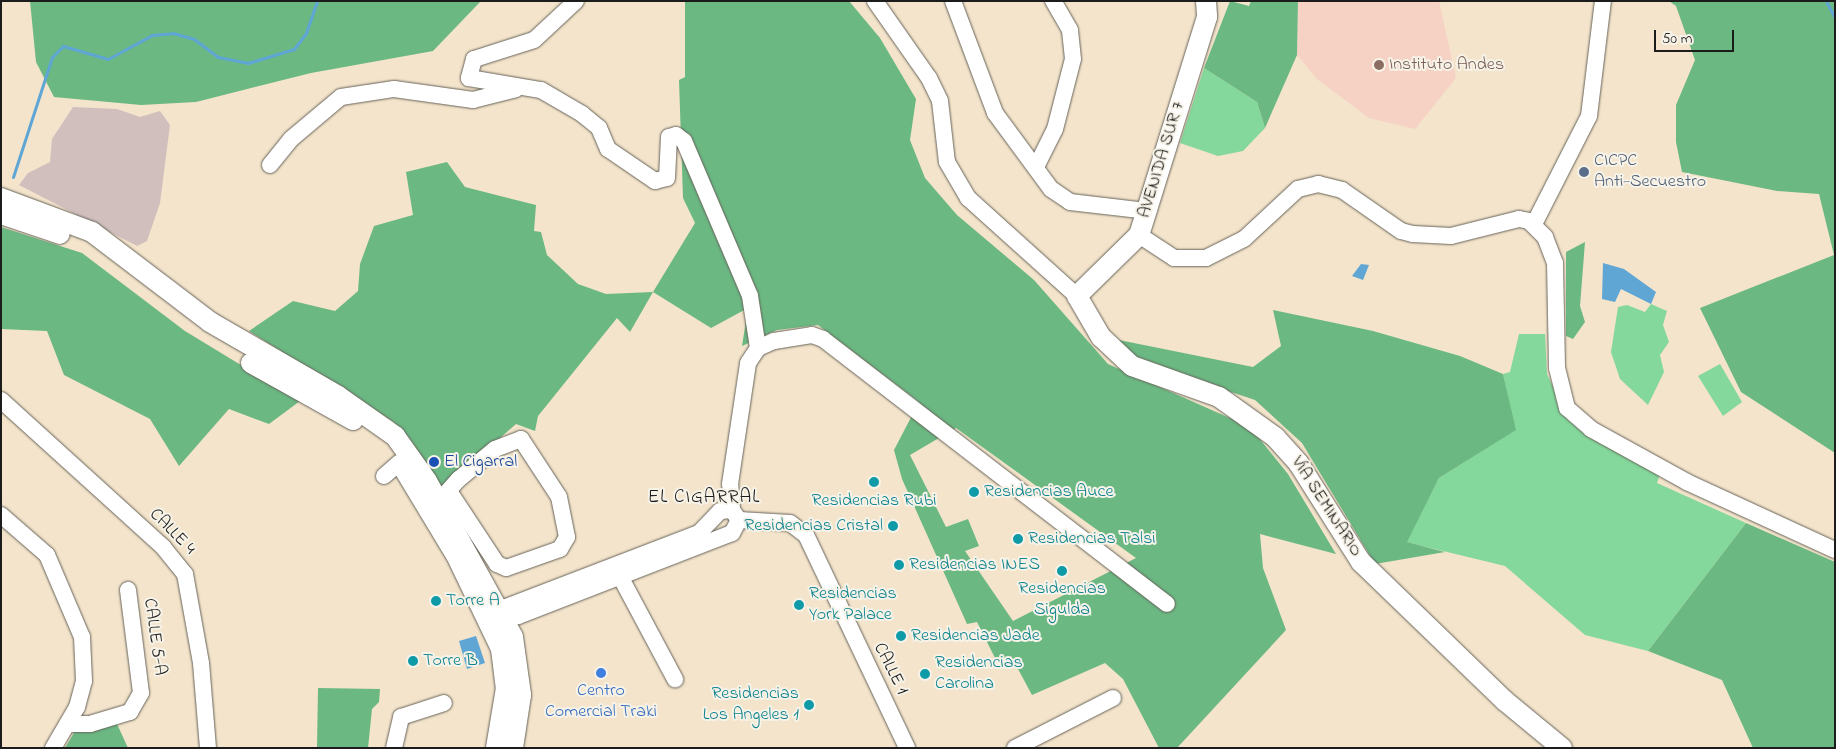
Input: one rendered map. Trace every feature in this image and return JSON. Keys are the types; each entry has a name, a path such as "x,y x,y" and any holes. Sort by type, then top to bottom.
{"main road":[{"name":"AVENIDA SUR 7","path":"1077,296 1139,235 1207,17 1206,1"},
{"path":"1,198 92,232 210,322 383,425 444,496 498,617 521,677 513,748"},
{"path":"1,214 86,244 232,352 370,431 399,463 456,555 498,617 505,666 496,748"},
{"name":"VÍA SEMINARIO","path":"1077,296 1101,337 1132,366 1219,397 1275,437 1299,464 1361,562 1504,701 1562,748"}],"street":[{"path":"498,617 702,538 732,532 735,515 730,484 746,371 758,348 750,296 684,141 676,135 669,136 668,178 655,182 608,149 599,128 582,114 541,90 476,82 469,78 468,68 474,59 518,48 547,32 576,1"},
{"path":"875,1 930,78 940,101 947,162 963,190 1021,249 1077,296"},
{"path":"953,1 995,113 1060,197 1148,211"},
{"path":"1036,167 1055,129 1074,59 1070,30 1053,1"},
{"path":"1534,224 1588,122 1602,1"},
{"path":"270,165 291,139 341,97 394,89 473,100 518,88"},
{"path":"1139,235 1174,258 1206,258 1244,239 1298,189 1318,184 1342,190 1401,231 1413,234 1450,236 1519,219 1534,224 1555,262 1557,368 1567,408 1591,428 1673,475 1835,550"},
{"path":"758,348 800,334 823,339 1167,604"},
{"name":"CALLE 4","path":"1,400 177,561 187,582 206,681 208,748"},
{"path":"521,439 559,497 567,537 560,549 506,568 497,564 444,496 495,449 521,439"},
{"path":"384,476 399,463"},
{"path":"498,617 621,578 702,538 720,511 735,515"},
{"path":"1,515 47,555 82,638 84,681 68,724 53,748"},
{"name":"CALLE 1","path":"735,515 790,523 806,535 907,748"},
{"path":"621,578 675,679"},
{"name":"CALLE 5-A","path":"68,724 90,724 130,712 141,694 128,590"},
{"path":"1015,748 1113,698"},
{"path":"394,748 401,717 444,703"}],"shaded area":[{"name":"Instituto Andes","path":"1298,1 1439,1 1456,78 1415,129 1369,118 1317,79 1297,55"},
{"path":"73,107 117,109 140,117 160,111 170,125 160,203 147,241 137,246 19,185 28,173 50,162 52,139"}],"green space":[{"path":"30,1 481,1 433,51 311,73 196,102 141,105 54,97 36,62"},
{"path":"685,1 849,1 880,38 916,99 910,140 925,178 957,215 1034,280 1108,364 1250,427 1288,474 1336,554 1260,534 1263,568 1286,630 1177,748 1159,748 1123,679 1105,663 1032,695 1011,656 997,662 977,622 967,624 902,479 894,450 919,402 818,325 777,330 742,346 748,308 711,328 653,292 695,223 683,198 679,80 685,77","holes":["956,428 1136,558 1013,621 965,551 979,546 968,519 946,527 910,455"]},
{"path":"1230,1 1249,6 1251,1 1298,1 1297,55 1265,128 1257,102 1204,68"},
{"path":"1669,1 1835,1 1835,453 1741,392 1700,308 1834,255 1819,194 1777,191 1682,172 1676,142 1676,105 1695,60 1676,6"},
{"path":"1204,68 1257,102 1265,128 1243,151 1218,156 1180,143"},
{"path":"447,162 465,187 536,205 534,231 541,232 547,255 578,284 606,294 653,292 630,332 617,318 538,416 535,431 516,424 440,490 394,422 249,331 293,301 335,311 358,291 360,264 374,226 413,215 406,172"},
{"path":"1,227 82,253 185,331 300,401 269,424 229,409 179,466 150,419 64,375 47,331 1,329"},
{"path":"1585,242 1580,306 1585,322 1573,339 1566,336 1566,252"},
{"path":"1651,304 1667,311 1663,325 1669,342 1660,355 1664,372 1648,405 1620,379 1611,352 1618,307 1627,305 1645,312"},
{"path":"1273,310 1373,331 1460,356 1503,374 1516,430 1439,478 1407,542 1445,552 1375,564 1302,443 1255,400 1137,361 1119,340 1253,367 1281,346"},
{"path":"1519,334 1545,334 1547,374 1569,421 1661,471 1657,483 1746,523 1648,651 1585,635 1505,566 1406,542 1439,478 1515,430 1503,374 1510,372"},
{"path":"1720,364 1742,402 1723,416 1698,376"},
{"path":"1746,523 1835,562 1835,748 1753,748 1722,680 1648,651"},
{"path":"318,688 380,689 379,702 372,709 368,748 317,748"},
{"path":"117,724 128,748 65,748 75,731"}],"water":[{"path":"1603,263 1624,269 1656,292 1651,304 1621,289 1615,302 1602,299"},
{"path":"1361,264 1369,265 1363,280 1352,276"},
{"path":"476,636 485,663 467,669 459,641"}],"waterway":[{"path":"13,177 52,57 63,46 108,59 152,35 173,33 194,39 218,57 248,63 294,49 306,33 317,1"},
{"path":"1826,1 1835,18"}],"place":[{"name":"Instituto Andes","path":"1379,65"},
{"name":"CICPC Anti-Secuestro","path":"1584,172"},
{"name":"El Cigarral","path":"434,462"},
{"name":"Residencias Rubi","path":"874,482"},
{"name":"Residencias Auce","path":"974,492"},
{"name":"Residencias Cristal","path":"893,526"},
{"name":"Residencias Talsi","path":"1018,539"},
{"name":"Residencias INES","path":"899,565"},
{"name":"Residencias Sigulda","path":"1062,571"},
{"name":"Torre A","path":"436,601"},
{"name":"Residencias York Palace","path":"799,605"},
{"name":"Residencias Jade","path":"901,636"},
{"name":"Torre B","path":"413,661"},
{"name":"Centro Comercial Traki","path":"601,673"},
{"name":"Residencias Carolina","path":"925,674"},
{"name":"Residencias Los Angeles 1","path":"809,705"}],"district":[{"name":"EL CIGARRAL","path":"704,498"}]}
